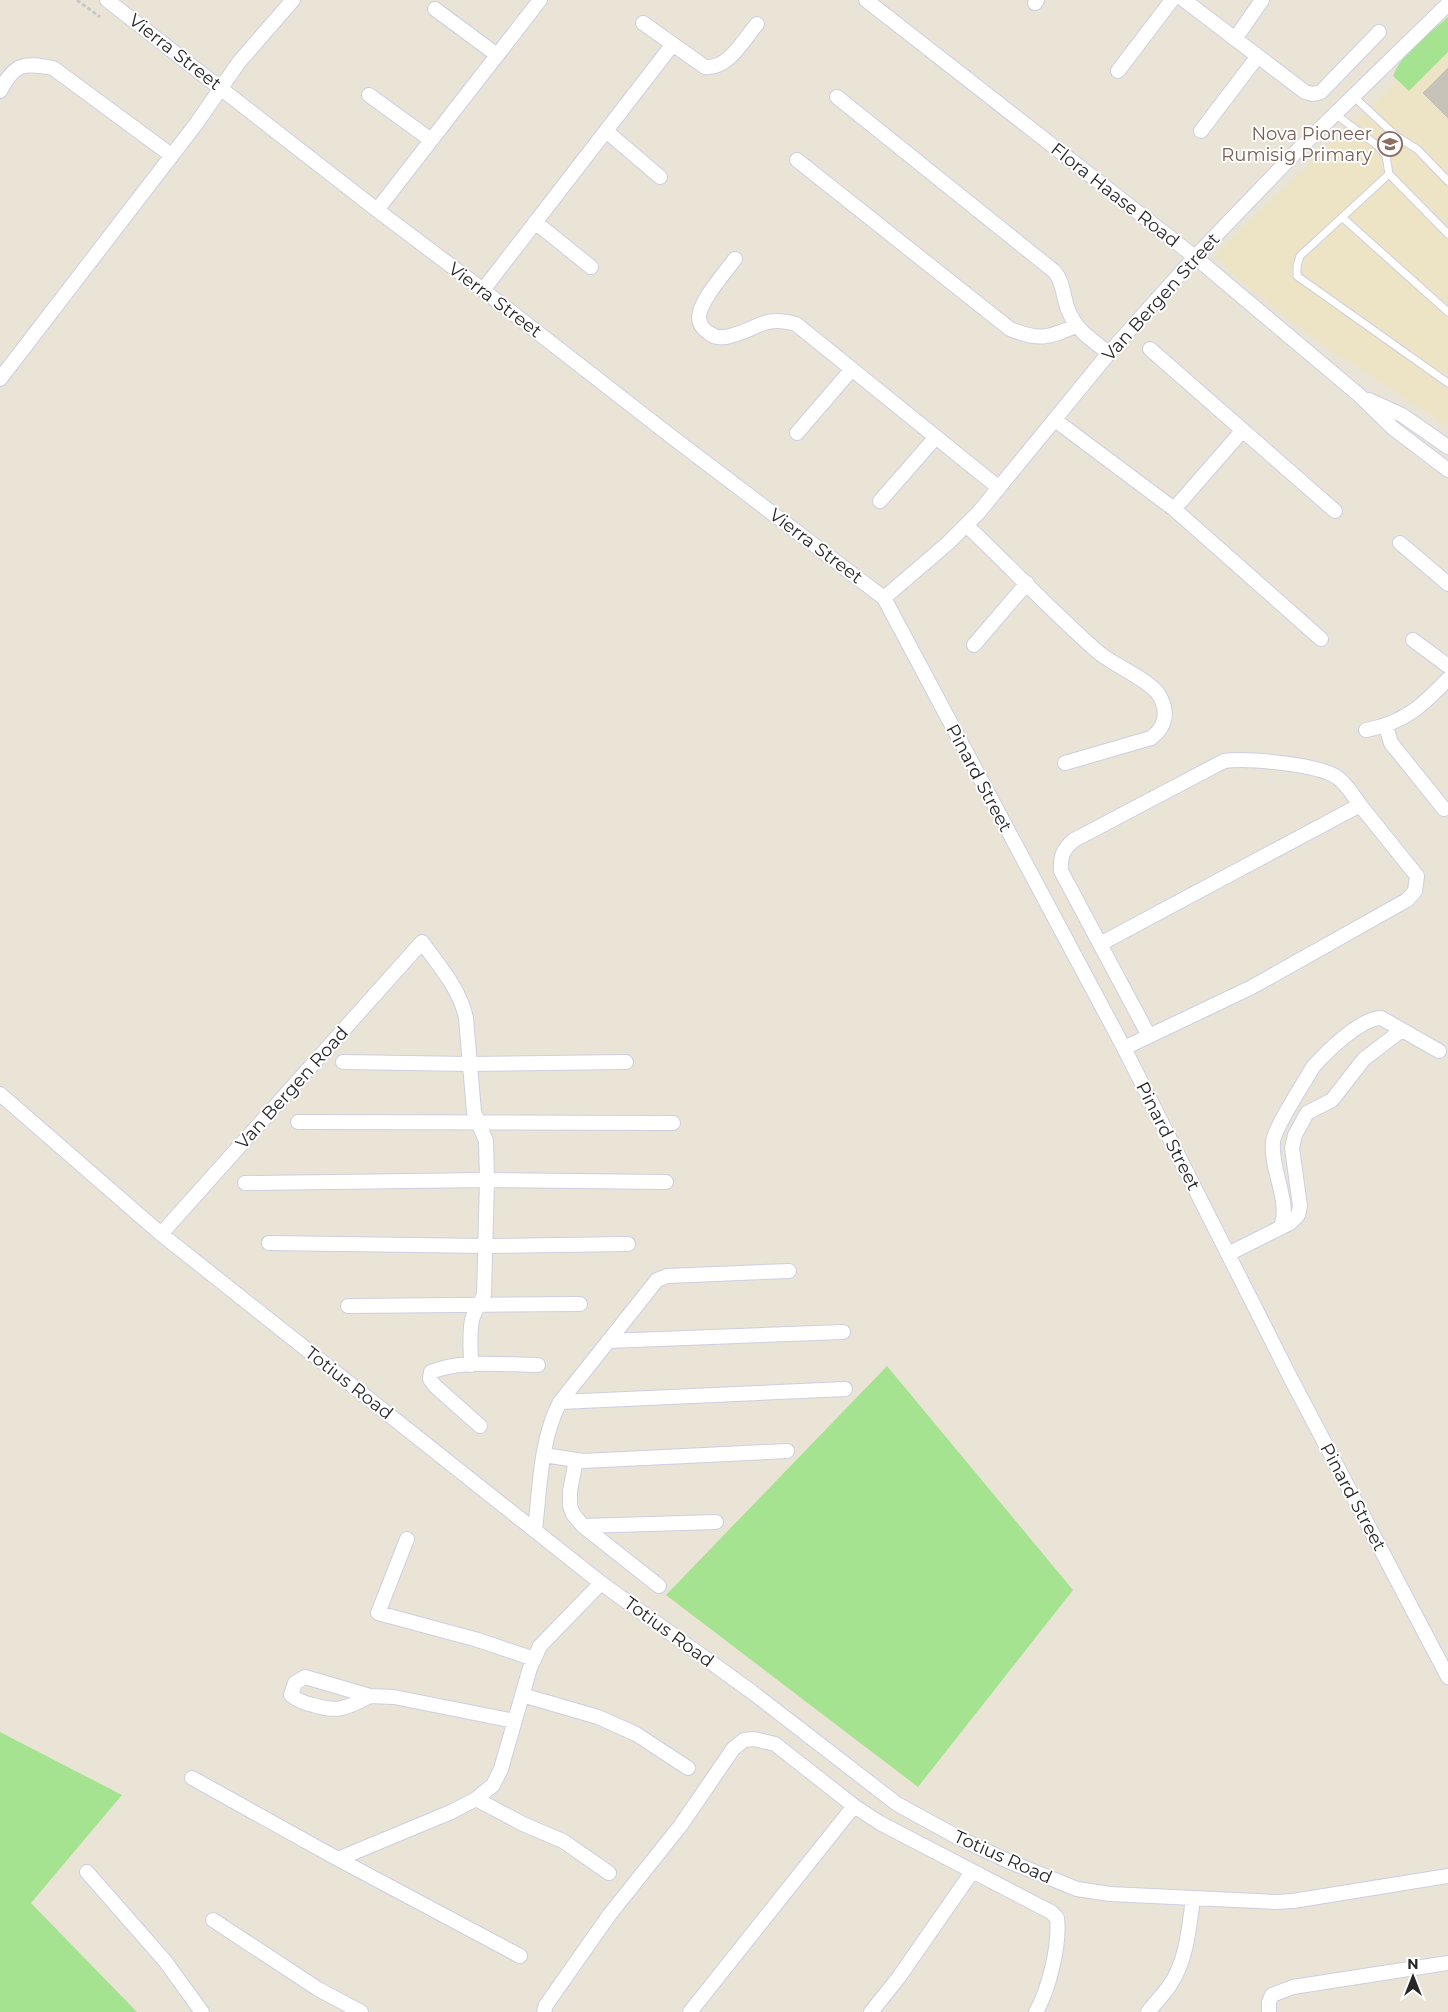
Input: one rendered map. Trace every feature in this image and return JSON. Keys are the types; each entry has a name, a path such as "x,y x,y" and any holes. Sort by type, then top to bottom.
{"street":[{"name":"Vierra Street","path":"107,0 377,210 884,598"},
{"path":"0,379 222,88 239,62 293,0"},
{"path":"377,210 540,0"},
{"name":"Flora Haase Road","path":"866,0 1195,257 1359,395 1394,430 1448,470"},
{"path":"1118,71 1172,0"},
{"path":"1184,0 1305,92 1313,94 1321,92 1380,32"},
{"path":"1235,39 1262,0"},
{"name":"Van Bergen Street","path":"884,598 966,525 999,488 1109,353 1195,257 1298,150 1448,4"},
{"path":"435,9 497,55"},
{"path":"644,23 705,67 712,68 727,60 757,24"},
{"path":"483,290 672,44"},
{"path":"1201,131 1258,56"},
{"path":"0,90 9,74 17,68 39,65 53,68 171,155"},
{"path":"369,94 431,140"},
{"path":"837,97 1055,272 1060,280 1068,312 1076,326 1109,353"},
{"path":"606,131 660,177"},
{"path":"797,160 1010,329 1031,338 1054,335 1076,326"},
{"path":"535,222 591,267"},
{"path":"735,259 713,289 702,309 699,318 701,327 712,336 722,338 732,336 769,321 775,320 796,324 999,488"},
{"path":"1150,349 1335,511"},
{"path":"797,433 852,369"},
{"name":"Flora Haase Road","path":"1359,395 1402,416 1448,447"},
{"path":"1055,420 1174,509 1321,639"},
{"path":"1174,509 1243,430"},
{"path":"880,501 936,437"},
{"path":"966,525 1098,652 1148,685 1158,693 1164,703 1164,724 1160,732 1151,738 1065,763"},
{"path":"1400,543 1448,584"},
{"path":"974,645 1027,583"},
{"name":"Pinard Street","path":"884,598 1124,1048 1289,1375 1448,1677"},
{"path":"1413,640 1448,666"},
{"path":"1366,730 1386,726 1419,708 1448,679"},
{"path":"1386,726 1390,743 1444,810"},
{"path":"1124,1048 1252,987 1412,896 1417,883 1417,876 1338,778 1330,773 1303,767 1239,759 1224,761 1066,846 1062,854 1061,871 1149,1036"},
{"path":"1100,944 1360,805"},
{"name":"Van Bergen Road","path":"161,1234 422,942 457,992 463,1004 470,1064"},
{"path":"1281,1227 1284,1212 1273,1142 1277,1129 1321,1058 1364,1023 1381,1018 1439,1051"},
{"path":"1228,1254 1290,1223 1298,1215 1300,1211 1292,1148 1295,1135 1311,1110 1332,1100 1364,1059 1402,1030"},
{"path":"343,1062 470,1064 626,1062"},
{"path":"470,1064 474,1112 486,1141 487,1180 484,1294 481,1305 475,1312 472,1320 471,1365"},
{"name":"Totius Road","path":"0,1094 161,1234 602,1584 752,1692 877,1790 920,1818 1008,1862 1077,1889 1110,1894 1293,1901 1448,1876"},
{"path":"1295,1098 1311,1110"},
{"path":"298,1122 673,1123"},
{"path":"245,1183 487,1180 666,1182"},
{"path":"269,1244 486,1246 628,1244"},
{"path":"535,1530 544,1455 552,1416 560,1402 657,1280 667,1276 789,1271"},
{"path":"348,1306 580,1304"},
{"path":"608,1341 843,1332"},
{"path":"480,1426 430,1380 431,1372 442,1368 471,1365 538,1365"},
{"path":"560,1402 845,1389"},
{"path":"544,1455 576,1460 787,1451"},
{"path":"576,1460 570,1491 570,1506 573,1514 583,1526 659,1586"},
{"path":"583,1526 716,1522"},
{"path":"407,1539 378,1613 478,1640 534,1659"},
{"path":"338,1859 452,1812 476,1799 494,1785 501,1769 522,1695 540,1646 602,1584"},
{"path":"370,1696 349,1707 329,1710 299,1701 292,1695 295,1683 305,1677 370,1696 394,1696 514,1721"},
{"path":"522,1695 598,1717 636,1734 688,1768"},
{"path":"544,2012 546,2005 610,1914 681,1825 733,1749 744,1740 754,1739 775,1744 854,1806 880,1823 1051,1912 1057,1918 1058,1929 1051,1969 1036,2012"},
{"path":"192,1778 338,1859 520,1956"},
{"path":"476,1799 522,1824 564,1842 609,1873"},
{"path":"690,2012 854,1806"},
{"path":"87,1872 166,1961 202,2012"},
{"path":"871,2012 899,1978 972,1872"},
{"path":"1148,2012 1170,1985 1180,1966 1185,1950 1193,1898"},
{"path":"213,1920 318,1989 362,2012"},
{"path":"1269,2012 1269,2002 1272,1995 1292,1987 1448,1963"},
{"path":"318,1989 345,2012"}],"lane":[{"path":"1353,96 1396,136 1418,149 1448,181"},
{"path":"1335,114 1378,146 1386,156 1389,174 1448,234"},
{"path":"1389,174 1300,256 1297,276 1448,383"},
{"path":"1343,218 1448,312"}],"shaded area":[{"name":"Nova Pioneer Rumisig Primary","path":"1448,33 1448,426 1314,339 1234,276 1215,254"}],"green space":[{"path":"1448,17 1448,52 1409,91 1393,76 1397,67 1417,44"},
{"path":"887,1366 1073,1590 918,1787 666,1595"},
{"path":"0,1732 122,1795 31,1903 137,2012 0,2012"}],"building":[{"path":"1448,68 1448,118 1423,93"}],"place":[{"name":"Nova Pioneer Rumisig Primary","path":"1390,144"}]}
